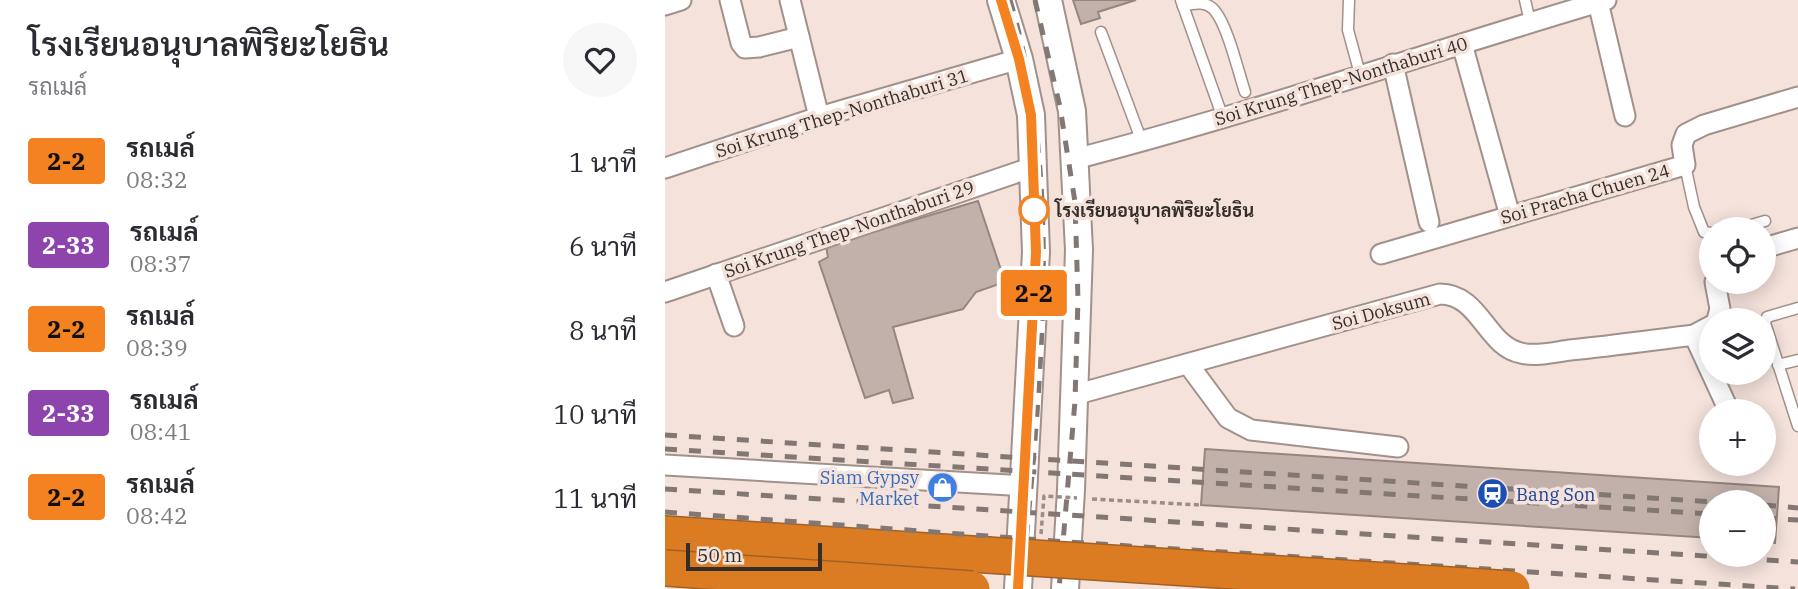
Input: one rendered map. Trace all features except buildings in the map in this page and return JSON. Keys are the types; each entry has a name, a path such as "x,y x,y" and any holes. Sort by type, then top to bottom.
{"highway":[{"path":"665,534 1512,589"},
{"path":"665,568 977,589"}],"main road":[{"path":"1002,0 1031,115 1036,252 1018,589"},
{"path":"1048,0 1072,111 1079,250 1065,589"},
{"path":"665,562 824,581 968,589"}],"street":[{"path":"665,5 681,0"},
{"path":"730,0 741,43 745,48 799,37"},
{"path":"790,0 819,117"},
{"path":"1602,1 1625,116"},
{"name":"Soi Krung Thep-Nonthaburi 40","path":"1075,159 1223,118 1602,1"},
{"path":"1462,44 1510,216"},
{"name":"Soi Krung Thep-Nonthaburi 31","path":"665,168 819,117 1019,59"},
{"path":"1393,64 1429,222"},
{"name":"Soi Pracha Chuen 24","path":"1381,254 1685,165 1682,145 1686,134 1716,121 1798,97"},
{"name":"Soi Krung Thep-Nonthaburi 29","path":"665,292 1033,167"},
{"path":"1776,244 1798,238"},
{"path":"716,274 734,326"},
{"name":"Soi Doksum","path":"1074,395 1440,294 1454,294 1465,302 1500,341 1521,354 1545,353 1699,331"},
{"path":"1188,364 1228,418 1251,430 1398,447"},
{"path":"665,465 1025,486"}],"lane":[{"path":"1349,0 1348,30 1360,74"},
{"path":"1524,0 1530,22"},
{"path":"1223,118 1182,3 1199,3 1215,11 1223,26 1245,92"},
{"path":"1101,32 1142,142"},
{"path":"1685,165 1699,218"},
{"path":"1798,308 1765,320 1798,426"},
{"path":"1778,365 1798,360"}],"path":[{"path":"1077,498 1201,505"}],"railway":[{"path":"1010,0 1027,71 1038,144 1043,218 1040,368 1022,589"},
{"path":"1035,0 1060,107 1075,202 1078,299 1075,401 1059,589"},
{"path":"665,435 1699,501"},
{"path":"665,449 1699,513"},
{"path":"665,489 1798,562"},
{"path":"1776,506 1798,508"},
{"path":"665,512 1068,542 1795,589"},
{"path":"1776,519 1798,520"}],"bus line":[{"name":"2-2","path":"1001,0 1019,59 1031,115 1036,252 1018,589"}],"place":[{"name":"โรงเรียนอนุบาลพิริยะโยธิน","path":"1034,210"},
{"name":"Siam Gypsy Market","path":"942,487"},
{"name":"Bang Son","path":"1493,494"}]}
